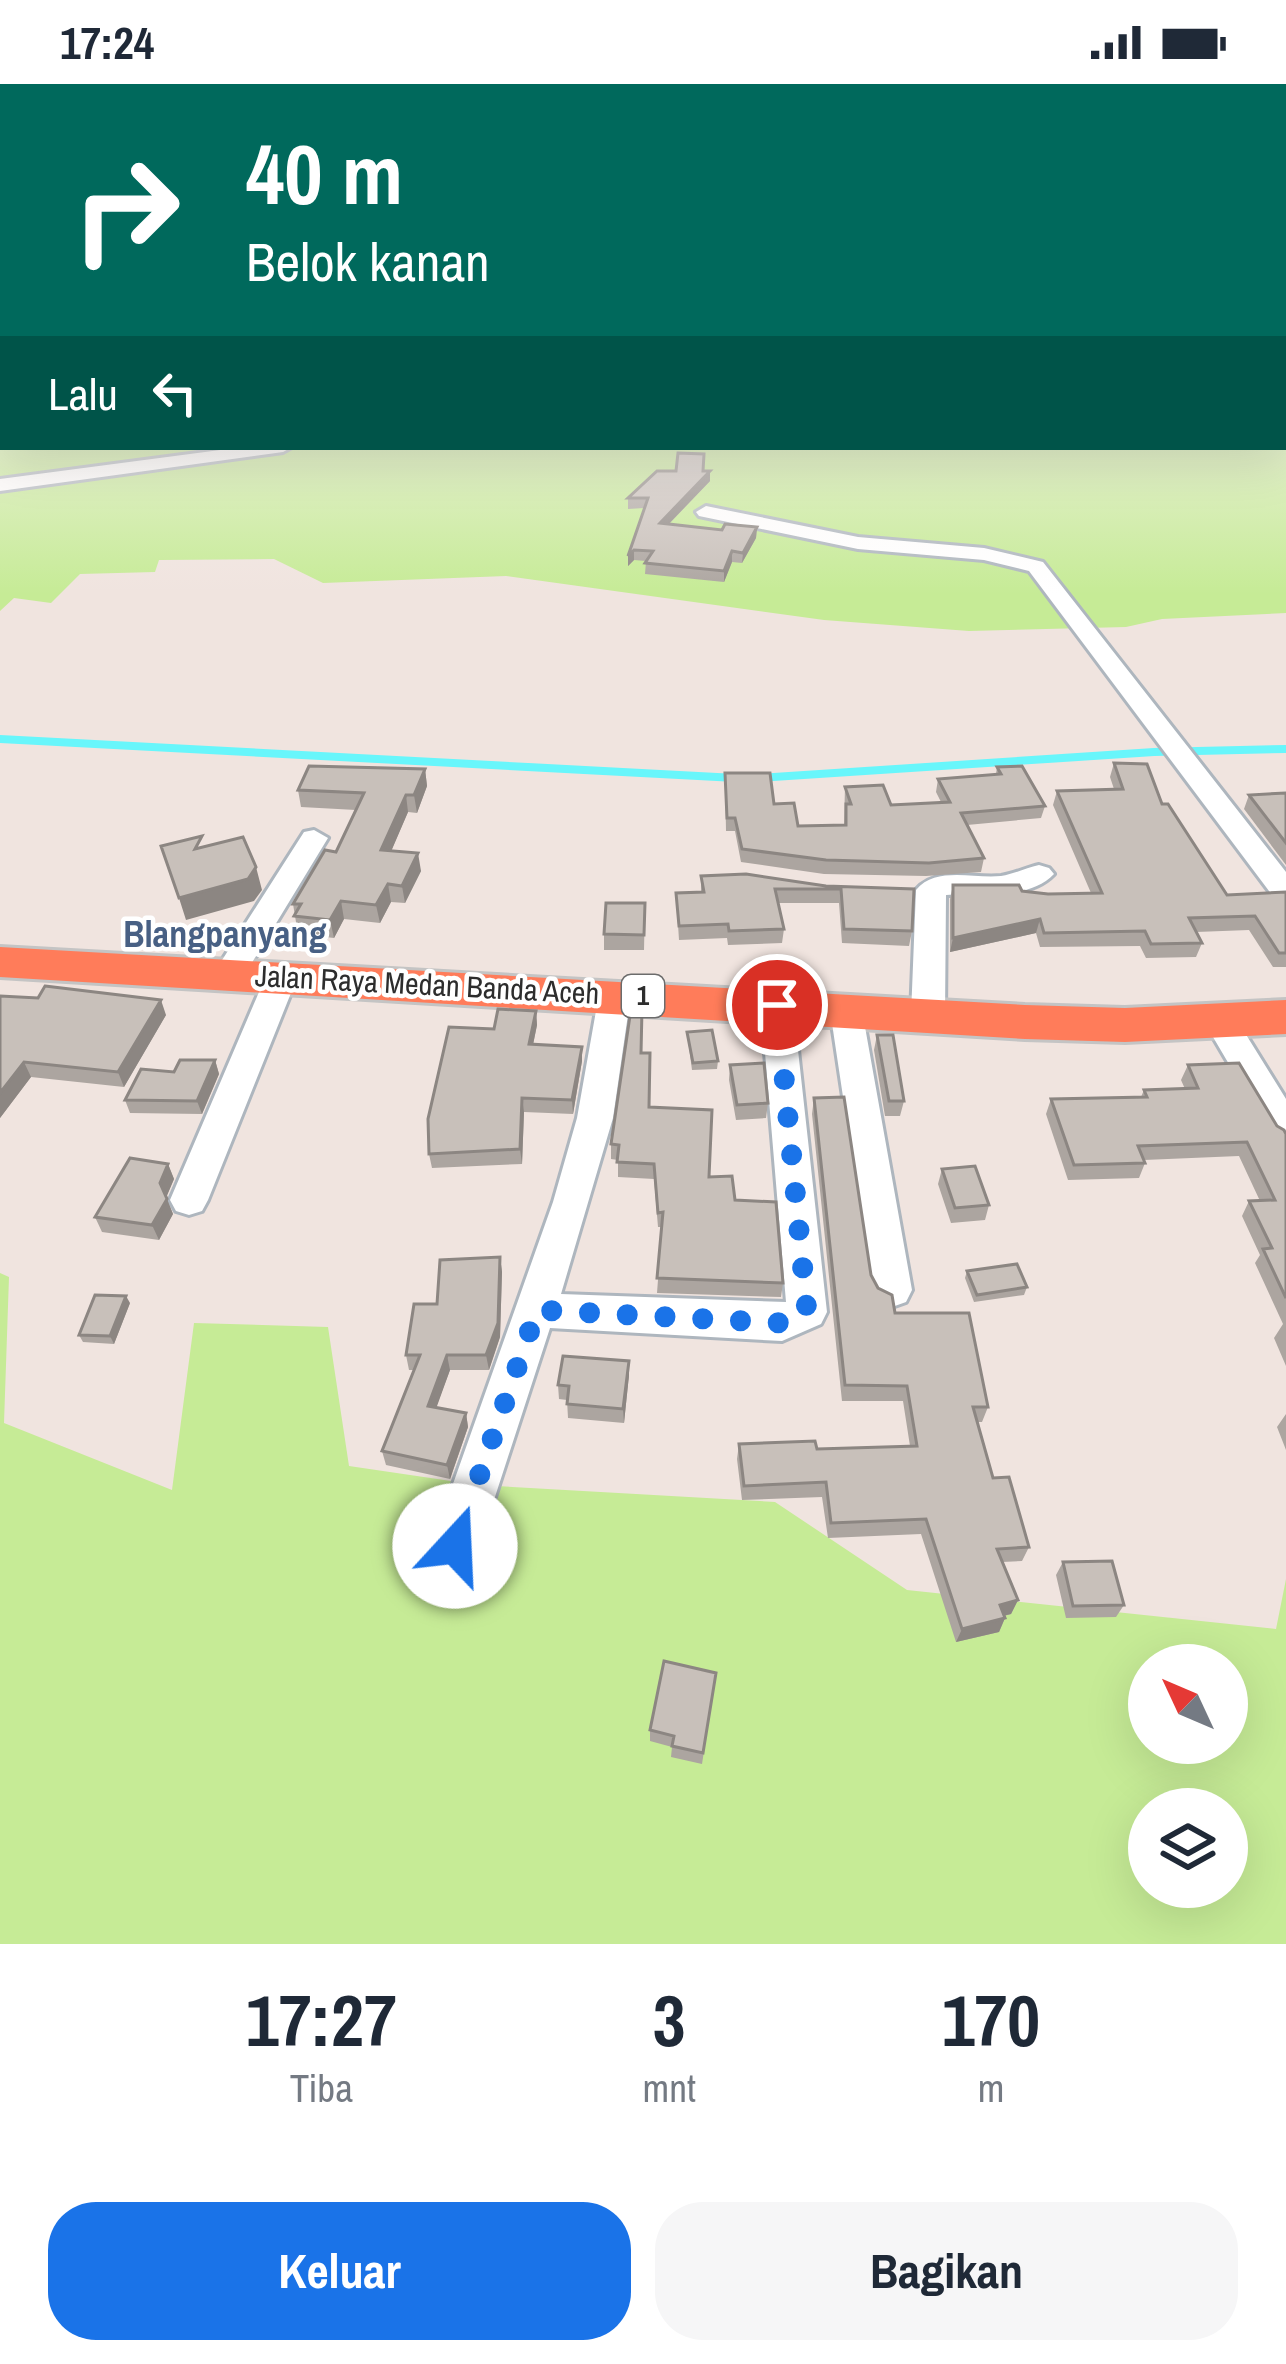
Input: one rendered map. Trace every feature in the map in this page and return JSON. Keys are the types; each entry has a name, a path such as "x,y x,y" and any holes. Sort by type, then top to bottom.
{"highway":[{"name":"Jalan Raya Medan Banda Aceh","path":"0,962 1125,1025 1286,1017"}],"street":[{"path":"0,485 261,450"},
{"path":"706,512 858,543 984,554 1036,566 1286,892"},
{"path":"228,976 314,838"},
{"path":"898,890 1006,885 1039,874"},
{"path":"928,1015 932,890"},
{"path":"189,1199 281,978"},
{"path":"455,1546 537,1310 595,1118 615,994"},
{"path":"537,1310 782,1323 807,1312 777,1005"},
{"path":"846,1010 856,1094 879,1191 892,1290"},
{"path":"1220,1020 1286,1129"}],"green space":[{"path":"0,450 1286,450 1286,613 1162,619 1126,627 969,631 824,620 506,576 323,583 274,559 159,560 155,572 80,574 51,603 14,598 0,611"},
{"path":"0,1273 9,1277 4,1423 172,1490 194,1323 328,1327 349,1466 478,1485 775,1502 907,1590 1276,1629 1286,1579 1286,1944 0,1944"}],"building":[{"path":"678,453 704,454 703,471 710,471 660,523 722,530 725,524 757,527 743,553 732,551 724,571 645,563 653,551 634,550 628,556 648,498 628,498 657,471 676,471"},
{"path":"1114,763 1147,764 1162,804 1168,804 1227,895 1286,892 1286,953 1279,953 1255,916 1189,918 1202,943 1151,944 1145,931 1044,933 1040,919 953,938 953,885 1019,885 1022,891 1048,894 1102,893 1057,791 1123,789"},
{"path":"309,766 425,769 414,795 406,795 381,850 418,853 402,886 388,884 376,905 341,901 330,920 294,916 301,904 293,904 325,850 336,852 364,793 298,790"},
{"path":"1022,766 1045,806 961,813 984,858 929,863 826,860 742,849 735,818 727,818 725,773 770,773 774,804 794,803 798,826 846,825 846,804 851,804 845,787 883,785 891,805 950,802 938,779 1001,774 997,767"},
{"path":"1286,793 1286,843 1249,795"},
{"path":"202,836 195,849 243,837 256,867 248,879 179,898 161,846"},
{"path":"746,874 826,886 914,889 912,931 844,929 841,889 775,889 784,929 679,926 676,893 704,892 701,876"},
{"path":"606,903 645,903 644,935 604,934"},
{"path":"45,986 161,1000 118,1072 24,1062 0,1093 0,996 38,998"},
{"path":"498,1009 536,1011 529,1044 582,1047 572,1100 522,1098 520,1149 429,1154 428,1119 449,1027 494,1029"},
{"path":"631,1009 642,1009 641,1053 650,1053 649,1107 712,1110 709,1177 732,1176 735,1200 776,1202 783,1283 657,1278 663,1212 658,1213 654,1164 617,1162 619,1145 611,1144"},
{"path":"712,1030 718,1061 693,1063 687,1032"},
{"path":"877,1035 893,1035 904,1101 889,1101"},
{"path":"180,1060 215,1060 197,1101 125,1100 141,1069 174,1072"},
{"path":"764,1063 768,1103 737,1105 730,1065"},
{"path":"1239,1063 1286,1134 1286,1298 1263,1249 1272,1248 1249,1201 1275,1200 1247,1142 1138,1146 1145,1163 1074,1165 1051,1099 1147,1097 1144,1090 1198,1088 1188,1065"},
{"path":"844,1097 871,1275 878,1288 892,1295 895,1313 969,1313 988,1407 973,1407 993,1478 1009,1477 1029,1547 997,1549 1018,1600 1000,1605 1005,1618 962,1629 926,1519 831,1523 826,1482 744,1486 739,1444 815,1441 817,1449 917,1446 907,1386 845,1385 814,1098"},
{"path":"130,1158 168,1164 160,1183 167,1199 152,1225 95,1217"},
{"path":"975,1166 989,1205 955,1208 942,1169"},
{"path":"500,1257 498,1323 486,1355 447,1355 428,1406 466,1413 447,1465 382,1451 420,1355 406,1355 414,1304 437,1304 440,1260"},
{"path":"1017,1264 1027,1287 977,1295 967,1271"},
{"path":"95,1295 126,1296 110,1336 79,1335"},
{"path":"563,1356 629,1361 623,1409 567,1404 569,1386 558,1385"},
{"path":"1112,1561 1124,1605 1073,1606 1063,1562"},
{"path":"664,1661 716,1673 703,1753 672,1746 674,1736 650,1730"}],"waterway":[{"path":"0,739 736,778"},
{"path":"759,778 1154,752 1286,749"}],"district":[{"name":"Blangpanyang","path":"225,934"}],"route":[{"path":"455,1546 537,1310 782,1323 807,1312 777,1005"}]}
